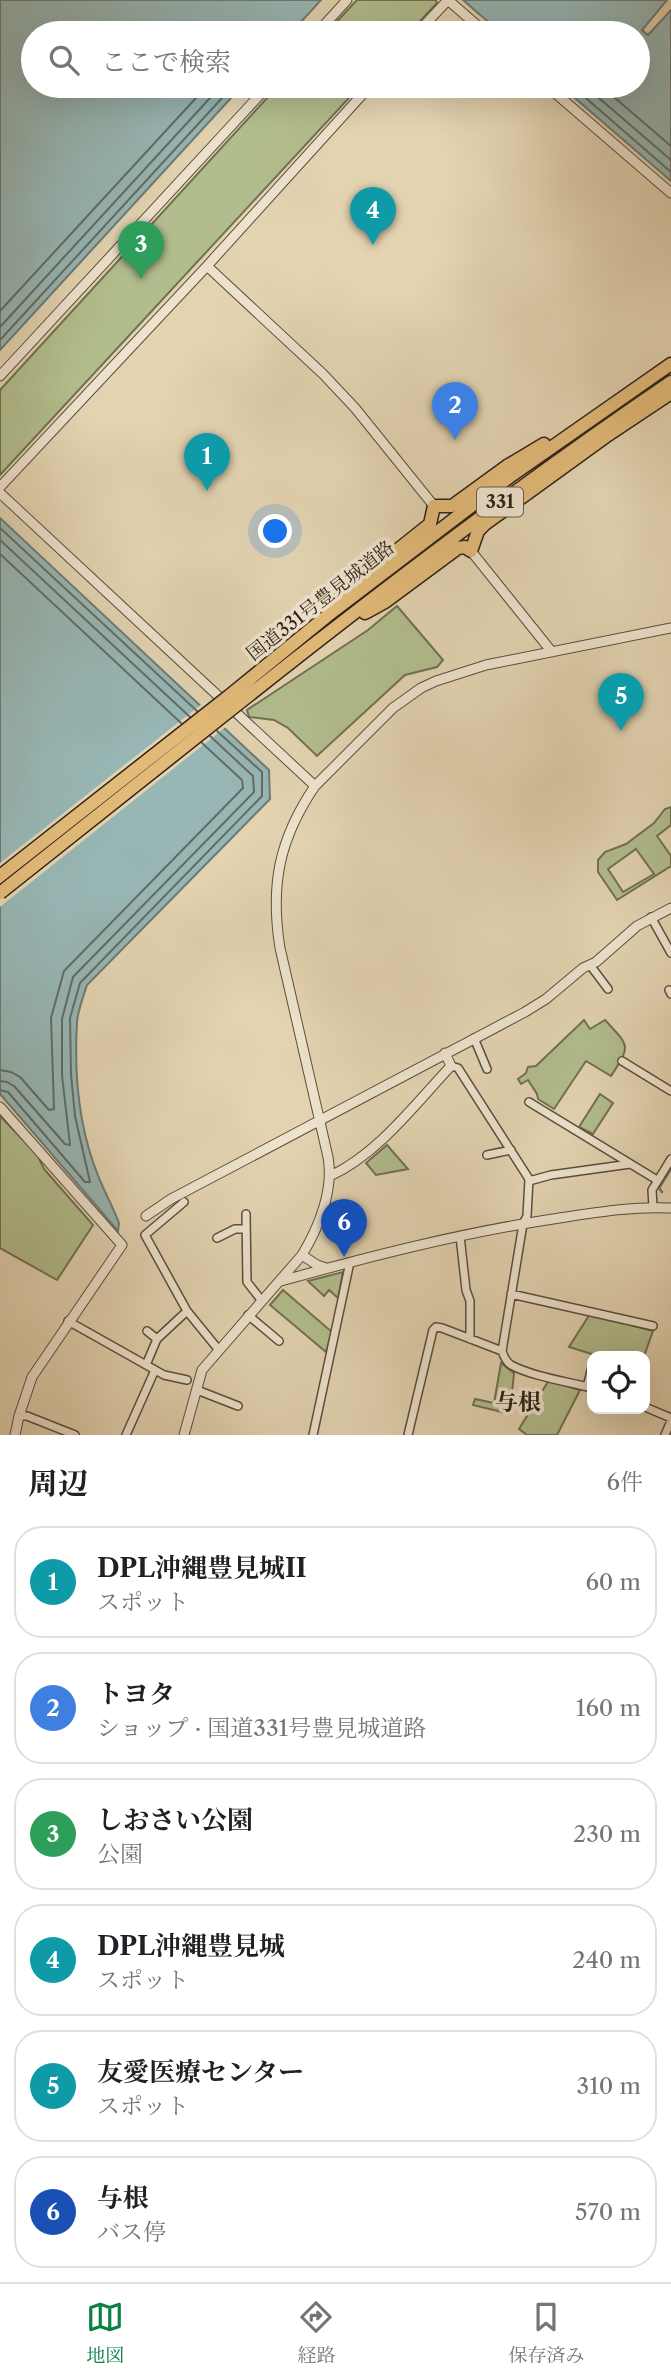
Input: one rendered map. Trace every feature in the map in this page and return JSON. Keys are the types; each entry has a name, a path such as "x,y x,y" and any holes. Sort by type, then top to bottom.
{"highway":[{"name":"国道331号豊見城道路","path":"0,893 234,700 327,616 584,422 671,364"},
{"name":"国道331号豊見城道路","path":"0,876 234,700 334,630 521,486 671,382"},
{"path":"334,630 385,602 444,556 458,548 465,547 471,551 478,531 485,524 671,393"},
{"path":"327,616 338,599 351,587 430,524 435,506 452,506 533,450 584,422"}],"street":[{"path":"328,21 347,0"},
{"path":"428,21 448,0 472,21"},
{"path":"0,376 257,98"},
{"path":"0,487 207,266 359,98"},
{"path":"561,98 671,193"},
{"path":"207,266 323,374 435,506"},
{"path":"0,494 315,786"},
{"path":"471,551 552,652"},
{"path":"184,1435 202,1370 302,1255 318,1222 330,1176 320,1120 280,947 275,898 278,866 288,835 305,801 315,786 393,708 421,688 468,669 671,628"},
{"path":"146,1216 171,1199 546,999 651,917 671,908"},
{"path":"651,917 671,953"},
{"path":"590,965 608,989"},
{"path":"474,1038 487,1069"},
{"path":"445,1053 452,1066 458,1068 529,1181 527,1216 523,1224 502,1351 509,1364 587,1387"},
{"path":"622,1061 671,1091"},
{"path":"330,1176 349,1166 372,1147 452,1066"},
{"path":"529,1102 657,1180"},
{"path":"0,1107 122,1245 32,1377 15,1435"},
{"path":"486,1155 511,1150"},
{"path":"653,1207 652,1190 671,1159"},
{"path":"529,1181 551,1175 630,1164"},
{"path":"184,1202 145,1235 187,1311 218,1349"},
{"path":"281,1281 460,1236 523,1224 622,1209 671,1208"},
{"path":"246,1214 247,1282 262,1301"},
{"path":"217,1238 235,1228 246,1229"},
{"path":"460,1236 466,1290 470,1301 470,1339"},
{"path":"302,1255 327,1268"},
{"path":"313,1435 350,1262"},
{"path":"511,1294 653,1326"},
{"path":"146,1365 157,1339 187,1311"},
{"path":"248,1315 279,1341"},
{"path":"68,1321 164,1375 187,1380"},
{"path":"408,1435 433,1330 442,1328 502,1351"},
{"path":"147,1331 157,1339"},
{"path":"125,1435 155,1370"},
{"path":"197,1390 237,1406"},
{"path":"650,1410 671,1420 665,1435"},
{"path":"19,1416 27,1416 75,1435"}],"green space":[{"path":"357,0 436,0 437,3 420,21 337,21"},
{"path":"267,98 349,98 0,475 0,390"},
{"path":"397,606 443,660 437,667 405,675 317,756 288,728 274,720 249,717 247,710 368,630"},
{"path":"671,807 671,825 657,836 671,856 671,866 617,900 598,872 598,860 605,852 626,844 654,823 665,809","holes":["636,849 654,874 623,892 608,869"]},
{"path":"584,1020 590,1029 605,1020 623,1041 625,1047 622,1058 611,1076 586,1061 554,1109 538,1099 528,1080 521,1084 518,1079 526,1073 528,1067 536,1066"},
{"path":"600,1094 613,1103 593,1134 579,1127"},
{"path":"0,1116 37,1154 44,1169 93,1225 57,1280 0,1248"},
{"path":"387,1145 408,1169 376,1175 366,1163"},
{"path":"343,1272 338,1298 329,1290 324,1296 308,1281"},
{"path":"283,1290 332,1332 326,1352 270,1305"},
{"path":"590,1314 653,1331 646,1351 587,1353 569,1347"},
{"path":"501,1363 514,1373 510,1414 473,1405 475,1399 494,1403"},
{"path":"549,1380 580,1390 557,1435 527,1435 519,1429"}],"water":[{"path":"0,0 321,0 302,21 21,21 21,98 231,98 0,350"},
{"path":"463,0 667,0 650,21 487,21"},
{"path":"671,10 671,181 575,98 650,98 650,33"},
{"path":"0,518 269,770 270,799 87,985 82,999 76,1041 82,1121 92,1160 119,1223 118,1231 0,1094"}],"pier":[{"path":"203,703 227,726 0,907 0,863"}],"waterway":[{"path":"662,1192 659,1188 671,1169"}],"place":[{"name":"DPL沖縄豊見城","path":"373,245"},
{"name":"しおさい公園","path":"141,279"},
{"name":"トヨタ","path":"455,440"},
{"name":"DPL沖縄豊見城II","path":"207,491"},
{"name":"友愛医療センター","path":"621,731"},
{"name":"与根","path":"344,1257"}],"district":[{"name":"与根","path":"518,1402"}]}
